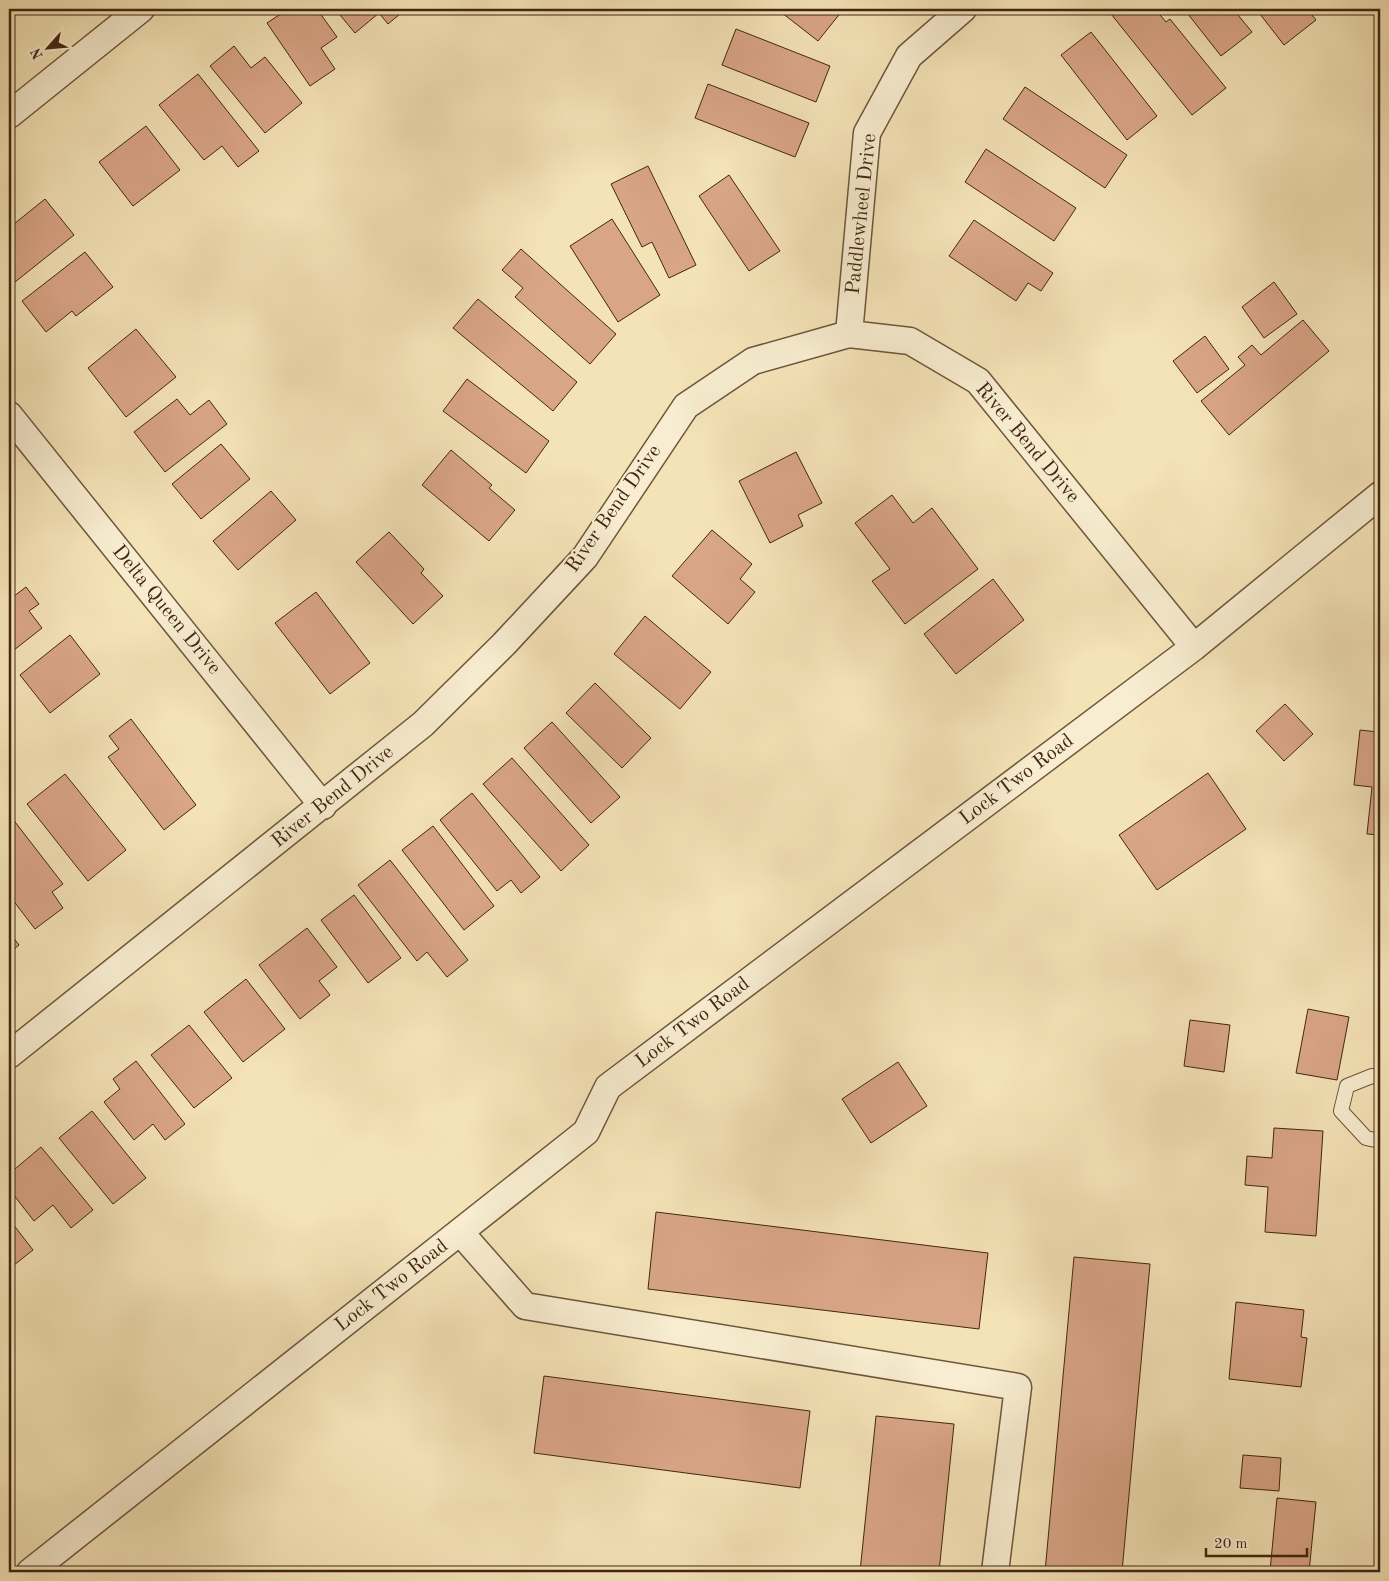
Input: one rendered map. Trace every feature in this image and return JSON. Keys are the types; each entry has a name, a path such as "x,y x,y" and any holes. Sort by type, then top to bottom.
{"street":[{"path":"9,116 141,9"},
{"name":"Paddlewheel Drive","path":"849,334 868,133 909,56 963,9"},
{"name":"River Bend Drive","path":"9,1054 324,806 424,724 504,644 585,557 686,406 753,361 849,334 910,341 978,381 1194,647"},
{"name":"Delta Queen Drive","path":"9,415 324,806"},
{"name":"Lock Two Road","path":"30,1572 586,1132 608,1087 1194,647 1380,495"},
{"path":"460,1232 525,1306 1018,1387 995,1572"}],"lane":[{"path":"1380,1078 1372,1076 1347,1086 1341,1111 1366,1138 1380,1141"}],"building":[{"path":"288,9 317,9 337,37 321,48 335,69 310,86 267,23"},
{"path":"335,9 406,9 388,24 379,13 355,33"},
{"path":"777,9 840,9 842,11 818,41"},
{"path":"1118,9 1155,9 1166,22 1170,19 1226,88 1192,115 1111,14"},
{"path":"1184,9 1233,9 1252,32 1221,56"},
{"path":"1256,9 1307,9 1316,20 1284,45"},
{"path":"736,29 830,66 816,102 722,65"},
{"path":"1091,32 1157,116 1127,140 1061,55"},
{"path":"234,46 251,68 265,57 302,103 265,133 210,66"},
{"path":"198,74 259,151 238,167 222,146 204,160 159,105"},
{"path":"708,84 809,123 795,157 695,118"},
{"path":"1025,87 1127,155 1105,188 1003,119"},
{"path":"146,126 180,170 133,206 99,162"},
{"path":"986,149 1076,208 1054,241 965,182"},
{"path":"648,166 696,265 669,278 652,242 642,247 611,184"},
{"path":"729,175 780,251 749,271 699,196"},
{"path":"45,199 74,235 10,286 9,228"},
{"path":"612,219 660,295 618,322 570,246"},
{"path":"974,220 1053,273 1041,291 1028,283 1016,301 949,256"},
{"path":"521,249 616,334 590,364 515,297 523,288 502,270"},
{"path":"85,252 113,287 76,316 72,311 46,332 22,301"},
{"path":"1274,282 1297,314 1264,338 1242,307"},
{"path":"478,299 577,382 553,411 453,328"},
{"path":"1303,320 1329,351 1229,435 1201,401 1245,365 1238,357 1252,345 1261,355"},
{"path":"136,329 176,377 126,417 88,368"},
{"path":"1205,336 1229,369 1197,393 1173,361"},
{"path":"467,379 549,441 526,473 443,411"},
{"path":"177,399 190,415 209,400 227,424 165,472 134,432"},
{"path":"221,444 250,479 201,519 172,484"},
{"path":"451,450 492,485 489,488 515,510 489,541 422,485"},
{"path":"796,452 822,503 798,515 803,526 770,543 739,481"},
{"path":"271,491 296,520 238,570 213,541"},
{"path":"892,495 913,523 932,508 978,569 905,624 872,581 890,569 855,523"},
{"path":"712,530 752,564 740,579 755,592 728,624 672,576"},
{"path":"389,532 424,569 421,573 443,596 413,624 356,562"},
{"path":"993,579 1024,620 956,674 924,634"},
{"path":"26,587 39,604 29,611 42,628 9,654 9,600"},
{"path":"316,592 370,663 330,694 275,623"},
{"path":"645,616 711,672 680,709 614,654"},
{"path":"70,635 100,674 50,713 20,675"},
{"path":"595,683 651,738 622,768 566,713"},
{"path":"1285,704 1313,734 1284,761 1256,731"},
{"path":"1380,707 1380,835 1367,834 1372,787 1354,785 1360,730 1378,732"},
{"path":"131,719 196,805 164,830 108,757 119,749 109,736"},
{"path":"552,722 620,797 591,823 524,748"},
{"path":"512,758 589,845 561,871 483,784"},
{"path":"1208,773 1246,829 1157,890 1119,835"},
{"path":"65,774 126,850 88,881 27,804"},
{"path":"472,793 540,877 521,893 511,880 497,891 440,820"},
{"path":"12,818 63,884 52,892 63,908 35,929 9,895 9,821"},
{"path":"433,826 494,906 464,930 402,850"},
{"path":"390,860 468,960 447,977 427,952 417,961 358,885"},
{"path":"354,895 401,958 368,983 321,920"},
{"path":"307,928 337,967 319,981 330,995 300,1019 259,965"},
{"path":"9,932 19,945 9,953"},
{"path":"246,979 285,1029 243,1062 204,1012"},
{"path":"1308,1009 1349,1017 1337,1080 1296,1073"},
{"path":"1190,1020 1230,1025 1224,1072 1184,1066"},
{"path":"189,1025 232,1078 194,1108 151,1055"},
{"path":"136,1061 185,1124 165,1140 153,1124 134,1140 104,1102 120,1089 113,1079"},
{"path":"898,1062 927,1106 871,1143 842,1099"},
{"path":"92,1111 146,1178 113,1204 59,1138"},
{"path":"1274,1128 1323,1131 1316,1236 1265,1232 1268,1187 1245,1185 1247,1156 1272,1158"},
{"path":"41,1147 93,1210 71,1228 53,1205 34,1221 9,1189 9,1174"},
{"path":"656,1212 988,1253 979,1329 648,1289"},
{"path":"9,1219 33,1250 9,1269"},
{"path":"1074,1257 1150,1264 1122,1572 1045,1572"},
{"path":"1236,1302 1304,1310 1301,1337 1307,1338 1301,1387 1229,1379"},
{"path":"544,1376 810,1411 800,1488 534,1453"},
{"path":"876,1416 954,1424 939,1572 860,1572"},
{"path":"1243,1455 1281,1458 1279,1491 1240,1488"},
{"path":"1277,1498 1316,1502 1309,1572 1270,1571"}]}
